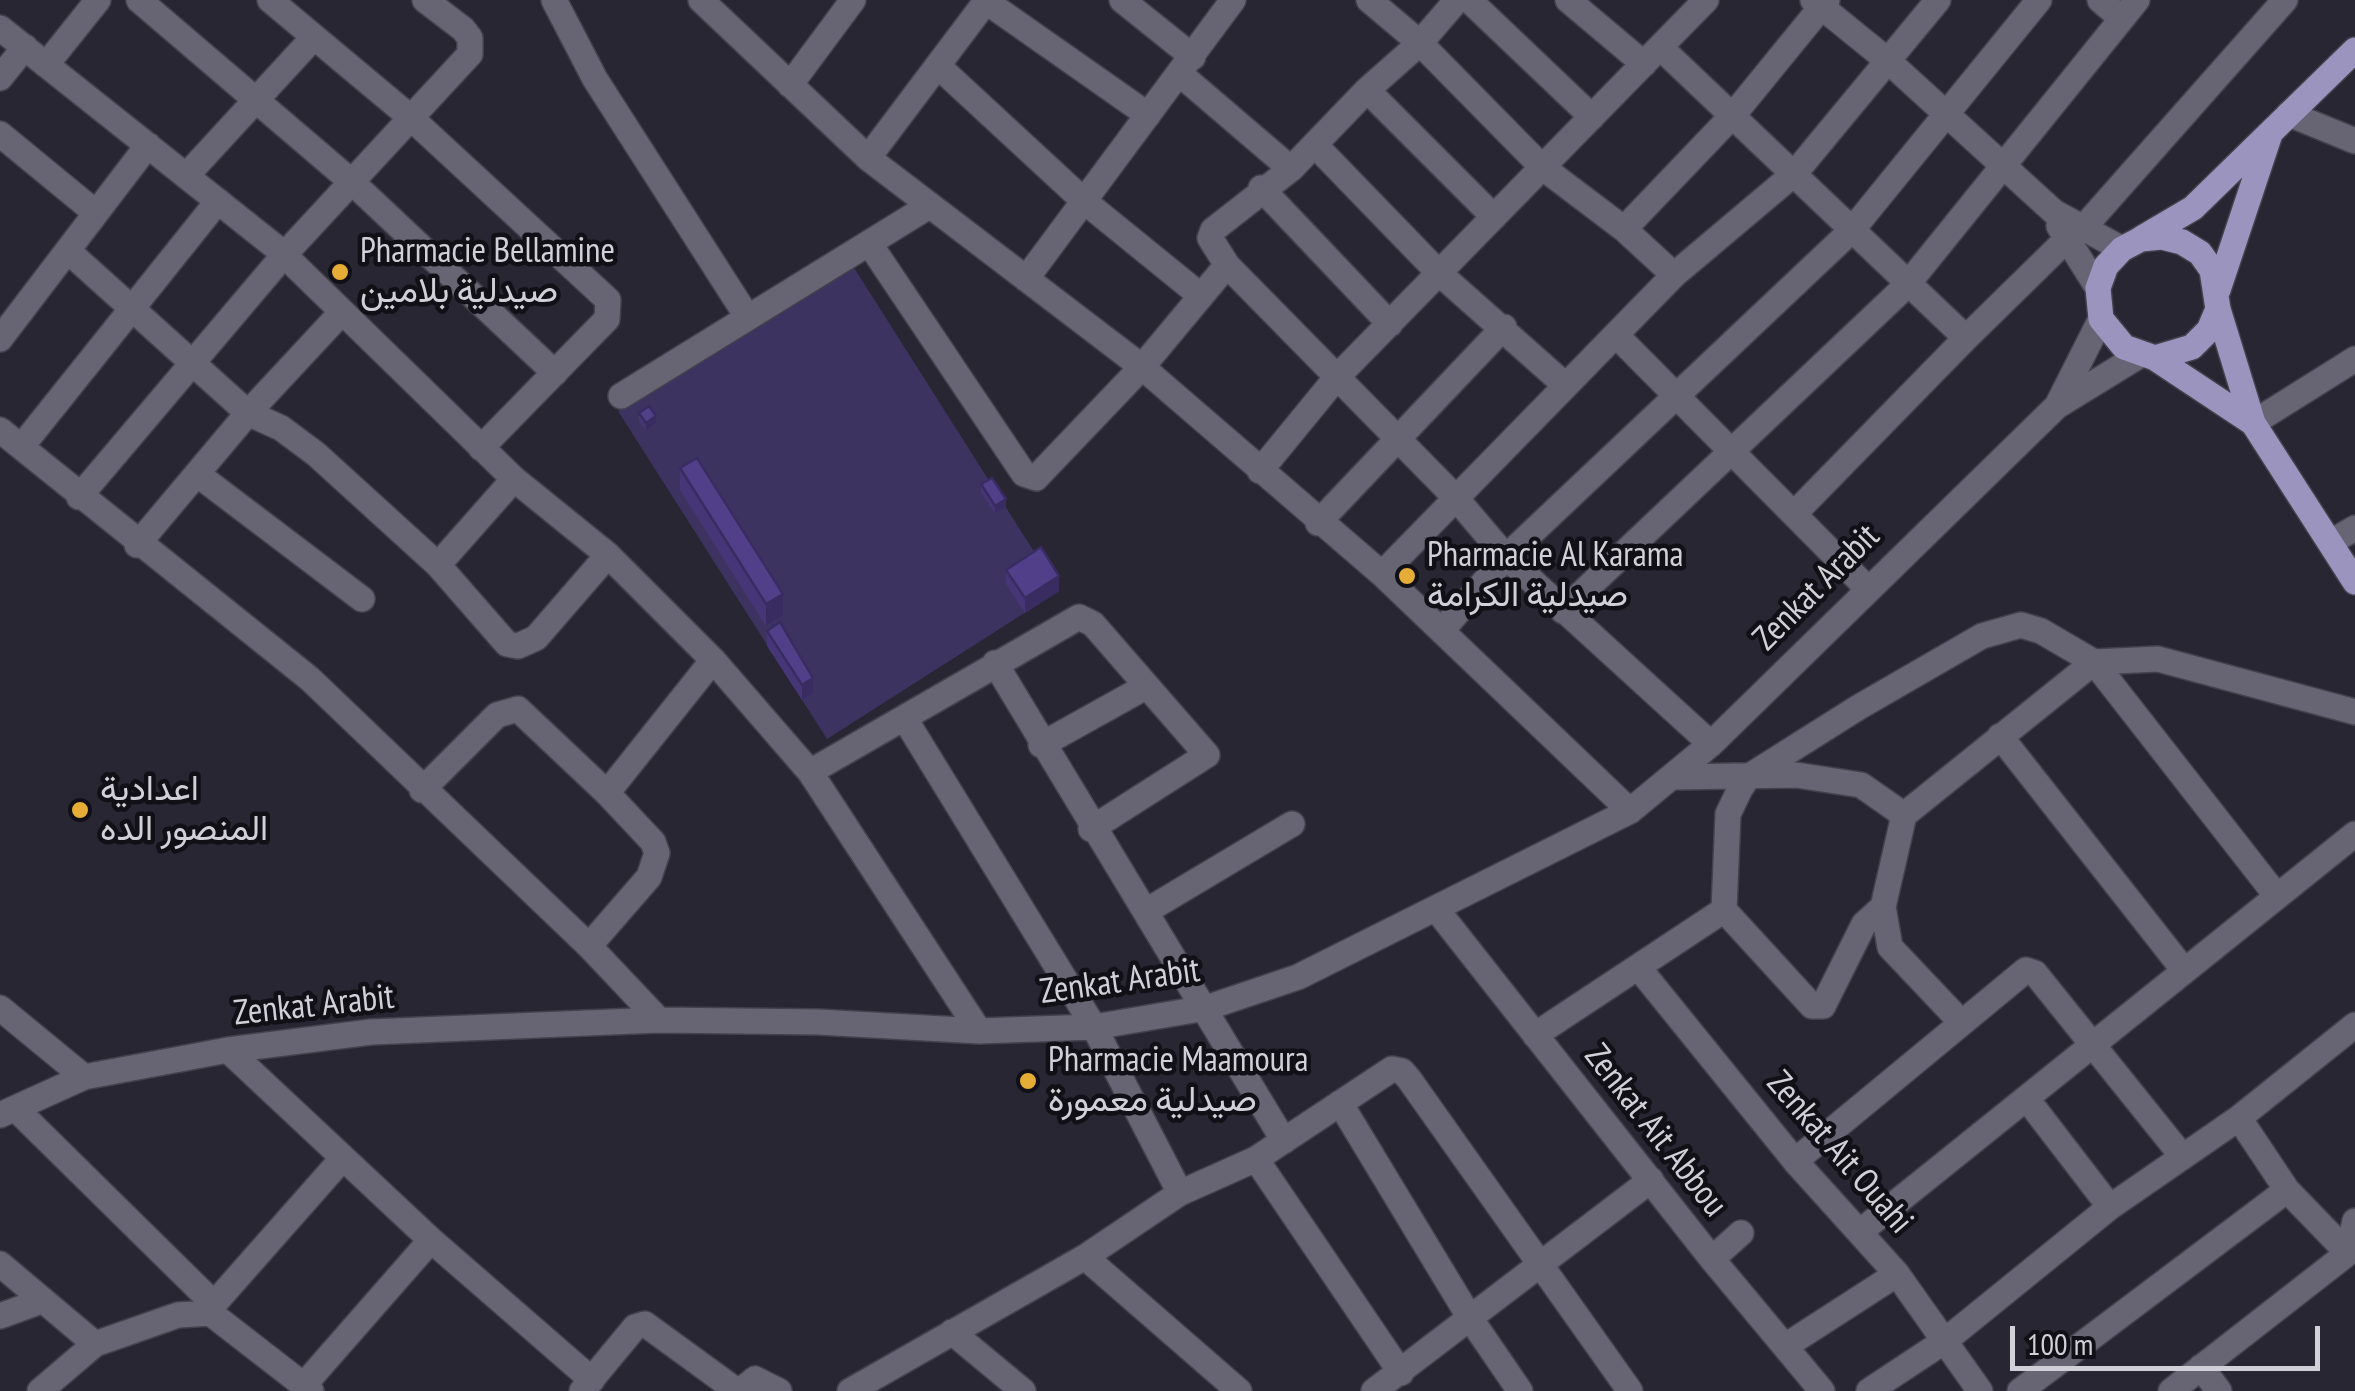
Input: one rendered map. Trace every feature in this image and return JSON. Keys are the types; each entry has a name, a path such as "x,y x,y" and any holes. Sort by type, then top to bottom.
{"main road":[{"path":"2253,423 2110,335 2101,320 2098,288 2106,266 2131,244 2193,208 2355,50"},
{"path":"2148,356 2192,347 2209,330 2280,122"},
{"path":"2131,244 2162,237 2191,248 2212,270 2253,423 2355,582"}],"street":[{"path":"46,64 98,0"},
{"path":"139,0 353,183 555,373"},
{"path":"270,0 410,117 608,300 607,320 481,448"},
{"path":"79,497 284,255 465,60 472,46 464,29 425,0"},
{"path":"554,0 595,79 748,318"},
{"path":"790,85 853,0"},
{"path":"868,158 986,0 1148,115"},
{"path":"1122,0 1291,169"},
{"path":"1026,279 1234,0"},
{"path":"1368,0 1420,43 1542,167 1624,229 1674,275"},
{"path":"1457,0 1420,43 1367,90 1291,169 1261,188 1211,234 1227,265 1454,497 1506,557 1711,744"},
{"path":"1469,0 1592,117"},
{"path":"1568,0 1734,114 1966,338"},
{"path":"1382,574 1565,384 1618,337 1674,275 1795,173 1938,0"},
{"path":"1443,629 1506,557 1852,230 1944,111 2039,0"},
{"path":"1563,611 1907,284 2129,9 2100,0"},
{"path":"1794,514 2075,233 2285,0"},
{"path":"707,2 868,158 1142,367 1318,523 1382,574 1630,811"},
{"path":"1624,229 1734,114 1821,2 2002,162 2075,233 2098,288"},
{"path":"1260,471 1338,377 1653,56 1690,5"},
{"path":"0,28 284,255 514,480 608,555 713,660 810,772 978,1031"},
{"path":"186,176 253,98 314,36"},
{"path":"0,78 25,48"},
{"path":"938,66 1084,200 1201,296"},
{"path":"1367,90 1494,217"},
{"path":"2280,122 2355,142"},
{"path":"0,134 96,213"},
{"path":"1314,145 1439,273 1565,384"},
{"path":"0,339 8,312 68,250 148,146"},
{"path":"1261,188 1390,324"},
{"path":"22,446 218,201"},
{"path":"621,396 928,206"},
{"path":"2075,233 2131,244"},
{"path":"869,243 1030,478 1042,475 1142,367 1227,265"},
{"path":"68,250 248,413 316,454 438,566 507,644 518,646 536,638 608,555"},
{"path":"137,544 248,413 342,312"},
{"path":"2057,406 2101,320"},
{"path":"1318,523 1504,327"},
{"path":"1618,337 1866,587"},
{"path":"2057,406 2148,356"},
{"path":"2253,423 2355,359"},
{"name":"Zenkat Arabit","path":"8,1112 84,1077 228,1050 372,1032 659,1020 818,1022 978,1031 1094,1027 1206,1008 1298,976 1630,811 1711,744 1866,587 2057,406"},
{"path":"0,430 137,544 310,679 589,946 659,1020"},
{"path":"197,474 362,599"},
{"path":"438,566 514,480"},
{"path":"2331,542 2355,528"},
{"path":"810,772 1079,617 1093,624 1204,749 1206,759 1091,828"},
{"path":"1884,907 1864,924 1828,998 1817,1010 1724,910 1728,814 1748,777 1858,706 2000,628 2021,625 2041,631 2094,662 2276,895"},
{"path":"1960,1021 1890,948 1884,907 1904,815 2094,662 2158,659 2355,712"},
{"path":"607,793 713,660"},
{"path":"995,663 1091,828 1148,910 1284,1141"},
{"path":"1041,745 1147,686"},
{"path":"422,790 497,715 518,709 607,793 653,842 657,853 649,877 589,946"},
{"path":"904,719 1094,1027 1180,1193"},
{"path":"2000,736 2183,969"},
{"path":"1675,777 1796,775 1861,785 1904,815"},
{"path":"1148,910 1292,824"},
{"path":"1861,1232 2355,834"},
{"name":"Zenkat Ait Abbou","path":"1437,910 1712,1259 1822,1391"},
{"path":"1535,1035 1724,910"},
{"name":"Zenkat Ait Ouahi","path":"1638,966 1795,1161 1897,1274 1980,1391"},
{"path":"1795,1161 2022,971 2030,971 2182,1156"},
{"path":"0,1008 84,1077"},
{"path":"1869,1391 1946,1340 2110,1207 2239,1118 2355,1025"},
{"path":"228,1050 587,1385 635,1327 645,1324 738,1391 755,1379 779,1391"},
{"path":"850,1391 1085,1257 1180,1193 1256,1159 1392,1069 1402,1071 1630,1391"},
{"path":"2027,1099 2110,1207"},
{"path":"1340,1103 1470,1318 1520,1391"},
{"path":"8,1112 213,1309 308,1388 431,1240"},
{"path":"2239,1118 2287,1190 2348,1253"},
{"path":"40,1391 95,1344 178,1315 213,1309 342,1159"},
{"path":"1256,1159 1402,1373"},
{"path":"1374,1391 1651,1180"},
{"path":"2020,1391 2287,1190"},
{"path":"2171,1391 2348,1253 2355,1221"},
{"path":"1712,1259 1741,1233"},
{"path":"1085,1257 1239,1391"},
{"path":"0,1264 95,1344"},
{"path":"1787,1346 1897,1274"},
{"path":"0,1316 41,1300"},
{"path":"952,1332 1023,1391"},
{"path":"2201,1367 2219,1391"}],"shaded area":[{"path":"851,263 1059,591 827,739 618,411"}],"building":[{"path":"649,406 656,416 646,423 639,413"},
{"path":"697,458 783,594 766,604 680,468"},
{"path":"992,478 1006,499 995,506 981,484"},
{"path":"1041,547 1059,576 1025,598 1006,570"},
{"path":"780,622 813,678 802,685 767,631"}],"place":[{"name":"Pharmacie Bellamine صيدلية بلامين","path":"340,272"},
{"name":"Pharmacie Al Karama صيدلية الكرامة","path":"1407,576"},
{"name":"اعدادية المنصور الده","path":"80,810"},
{"name":"Pharmacie Maamoura صيدلية معمورة","path":"1028,1081"}]}
